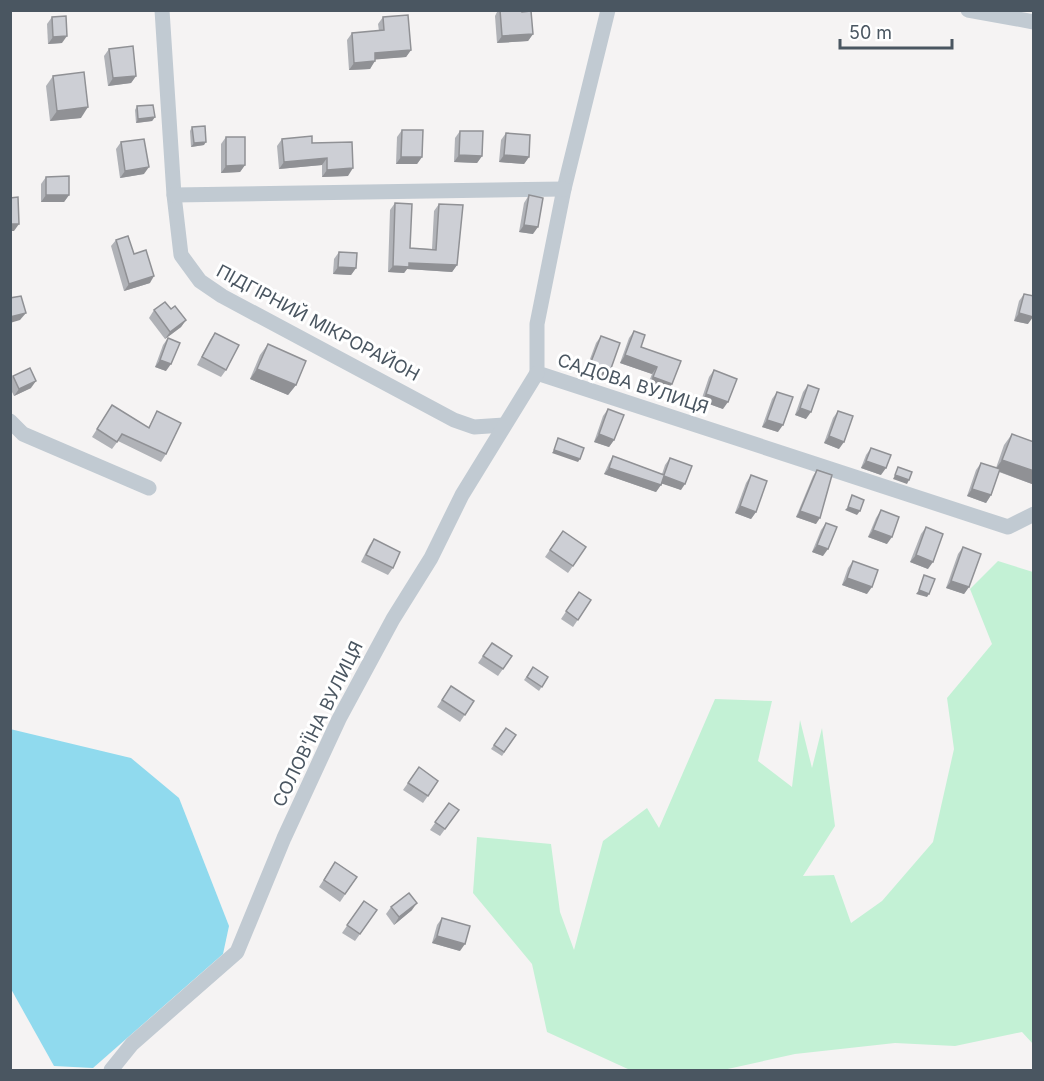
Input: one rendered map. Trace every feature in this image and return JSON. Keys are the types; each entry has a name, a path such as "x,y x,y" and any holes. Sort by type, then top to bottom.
{"street":[{"name":"ПІДГІРНИЙ МІКРОРАЙОН","path":"162,10 174,195 181,255 200,281 454,420 474,427 504,425"},
{"name":"САДОВА ВУЛИЦЯ","path":"608,10 564,189 537,324 537,373 1008,527 1034,514"},
{"path":"968,10 1034,21"},
{"path":"174,195 564,189"},
{"name":"СОЛОВ'ЇНА ВУЛИЦЯ","path":"111,1071 132,1044 237,952 284,838 339,719 393,620 431,558 462,495 537,373"},
{"path":"10,421 23,434 149,488"}],"green space":[{"path":"998,561 1033,572 1033,1044 1022,1032 955,1046 895,1043 795,1054 723,1070 630,1070 547,1032 532,964 473,893 477,837 551,844 560,912 574,950 603,841 647,808 659,828 715,699 772,701 758,761 792,787 800,720 812,768 822,728 835,826 803,876 834,875 851,923 882,901 933,842 954,749 947,698 992,644 970,589"}],"water":[{"path":"10,729 131,758 179,798 229,926 223,954 93,1068 54,1066 11,989"}],"building":[{"path":"500,10 531,11 533,34 502,36"},
{"path":"408,15 411,50 375,53 375,61 354,63 352,33 384,30 383,17"},
{"path":"66,16 67,36 53,37 52,17"},
{"path":"133,46 136,76 113,78 109,49"},
{"path":"84,72 88,107 57,111 53,76"},
{"path":"153,105 155,117 138,119 137,106"},
{"path":"205,126 206,142 194,143 192,127"},
{"path":"402,130 423,130 422,157 401,157"},
{"path":"460,131 483,131 482,156 459,155"},
{"path":"506,133 530,135 529,157 504,155"},
{"path":"312,136 312,143 352,142 353,168 327,170 327,158 284,162 282,139"},
{"path":"226,137 245,137 245,165 226,166"},
{"path":"144,139 149,167 125,171 121,142"},
{"path":"69,176 69,195 46,195 46,177"},
{"path":"529,195 543,198 538,227 524,225"},
{"path":"18,197 19,224 10,224 10,198"},
{"path":"395,203 412,204 410,248 436,250 439,204 463,205 457,265 409,263 409,267 393,266"},
{"path":"128,236 134,254 146,250 154,276 129,284 116,240"},
{"path":"339,252 357,253 356,268 338,267"},
{"path":"1024,294 1034,296 1033,317 1019,313"},
{"path":"21,296 26,313 10,317 10,298"},
{"path":"165,302 171,309 175,306 186,320 170,332 154,310"},
{"path":"634,331 645,335 641,347 681,361 672,384 653,377 657,367 625,355"},
{"path":"215,333 239,345 226,370 202,357"},
{"path":"601,336 620,343 609,374 589,367"},
{"path":"168,338 180,343 171,364 160,360"},
{"path":"268,344 306,361 296,385 257,369"},
{"path":"30,368 36,381 19,389 13,376"},
{"path":"714,370 737,379 728,402 706,394"},
{"path":"808,385 819,389 811,412 800,408"},
{"path":"777,392 793,397 783,425 767,420"},
{"path":"112,405 149,428 157,411 181,423 166,454 122,434 117,442 97,429"},
{"path":"608,409 624,415 614,440 599,434"},
{"path":"838,411 853,416 844,442 829,436"},
{"path":"1012,434 1034,442 1034,471 1002,460"},
{"path":"558,438 584,448 580,459 554,450"},
{"path":"871,448 891,455 886,468 866,461"},
{"path":"613,456 664,475 670,458 692,466 685,484 664,476 661,485 609,468"},
{"path":"981,463 1000,469 991,495 972,489"},
{"path":"898,467 912,472 909,480 895,475"},
{"path":"817,470 832,475 820,518 800,511"},
{"path":"751,475 767,481 756,512 740,506"},
{"path":"852,495 864,500 860,511 848,507"},
{"path":"881,510 899,517 892,537 873,530"},
{"path":"826,523 837,527 828,549 817,545"},
{"path":"926,527 943,534 933,562 916,555"},
{"path":"563,531 586,547 573,566 550,550"},
{"path":"374,539 400,552 393,568 366,555"},
{"path":"963,547 981,554 969,587 951,581"},
{"path":"853,561 878,570 872,587 847,578"},
{"path":"924,575 935,579 929,594 919,590"},
{"path":"579,592 591,600 578,620 566,611"},
{"path":"492,643 512,656 503,669 483,656"},
{"path":"533,667 548,677 542,687 527,677"},
{"path":"451,686 474,701 465,715 442,700"},
{"path":"506,728 516,735 504,752 494,745"},
{"path":"419,767 438,781 428,796 408,783"},
{"path":"449,803 459,810 445,829 435,822"},
{"path":"335,862 357,877 345,894 324,880"},
{"path":"409,893 417,903 399,917 391,907"},
{"path":"364,901 377,910 360,934 347,925"},
{"path":"442,918 470,926 465,944 437,936"}]}
